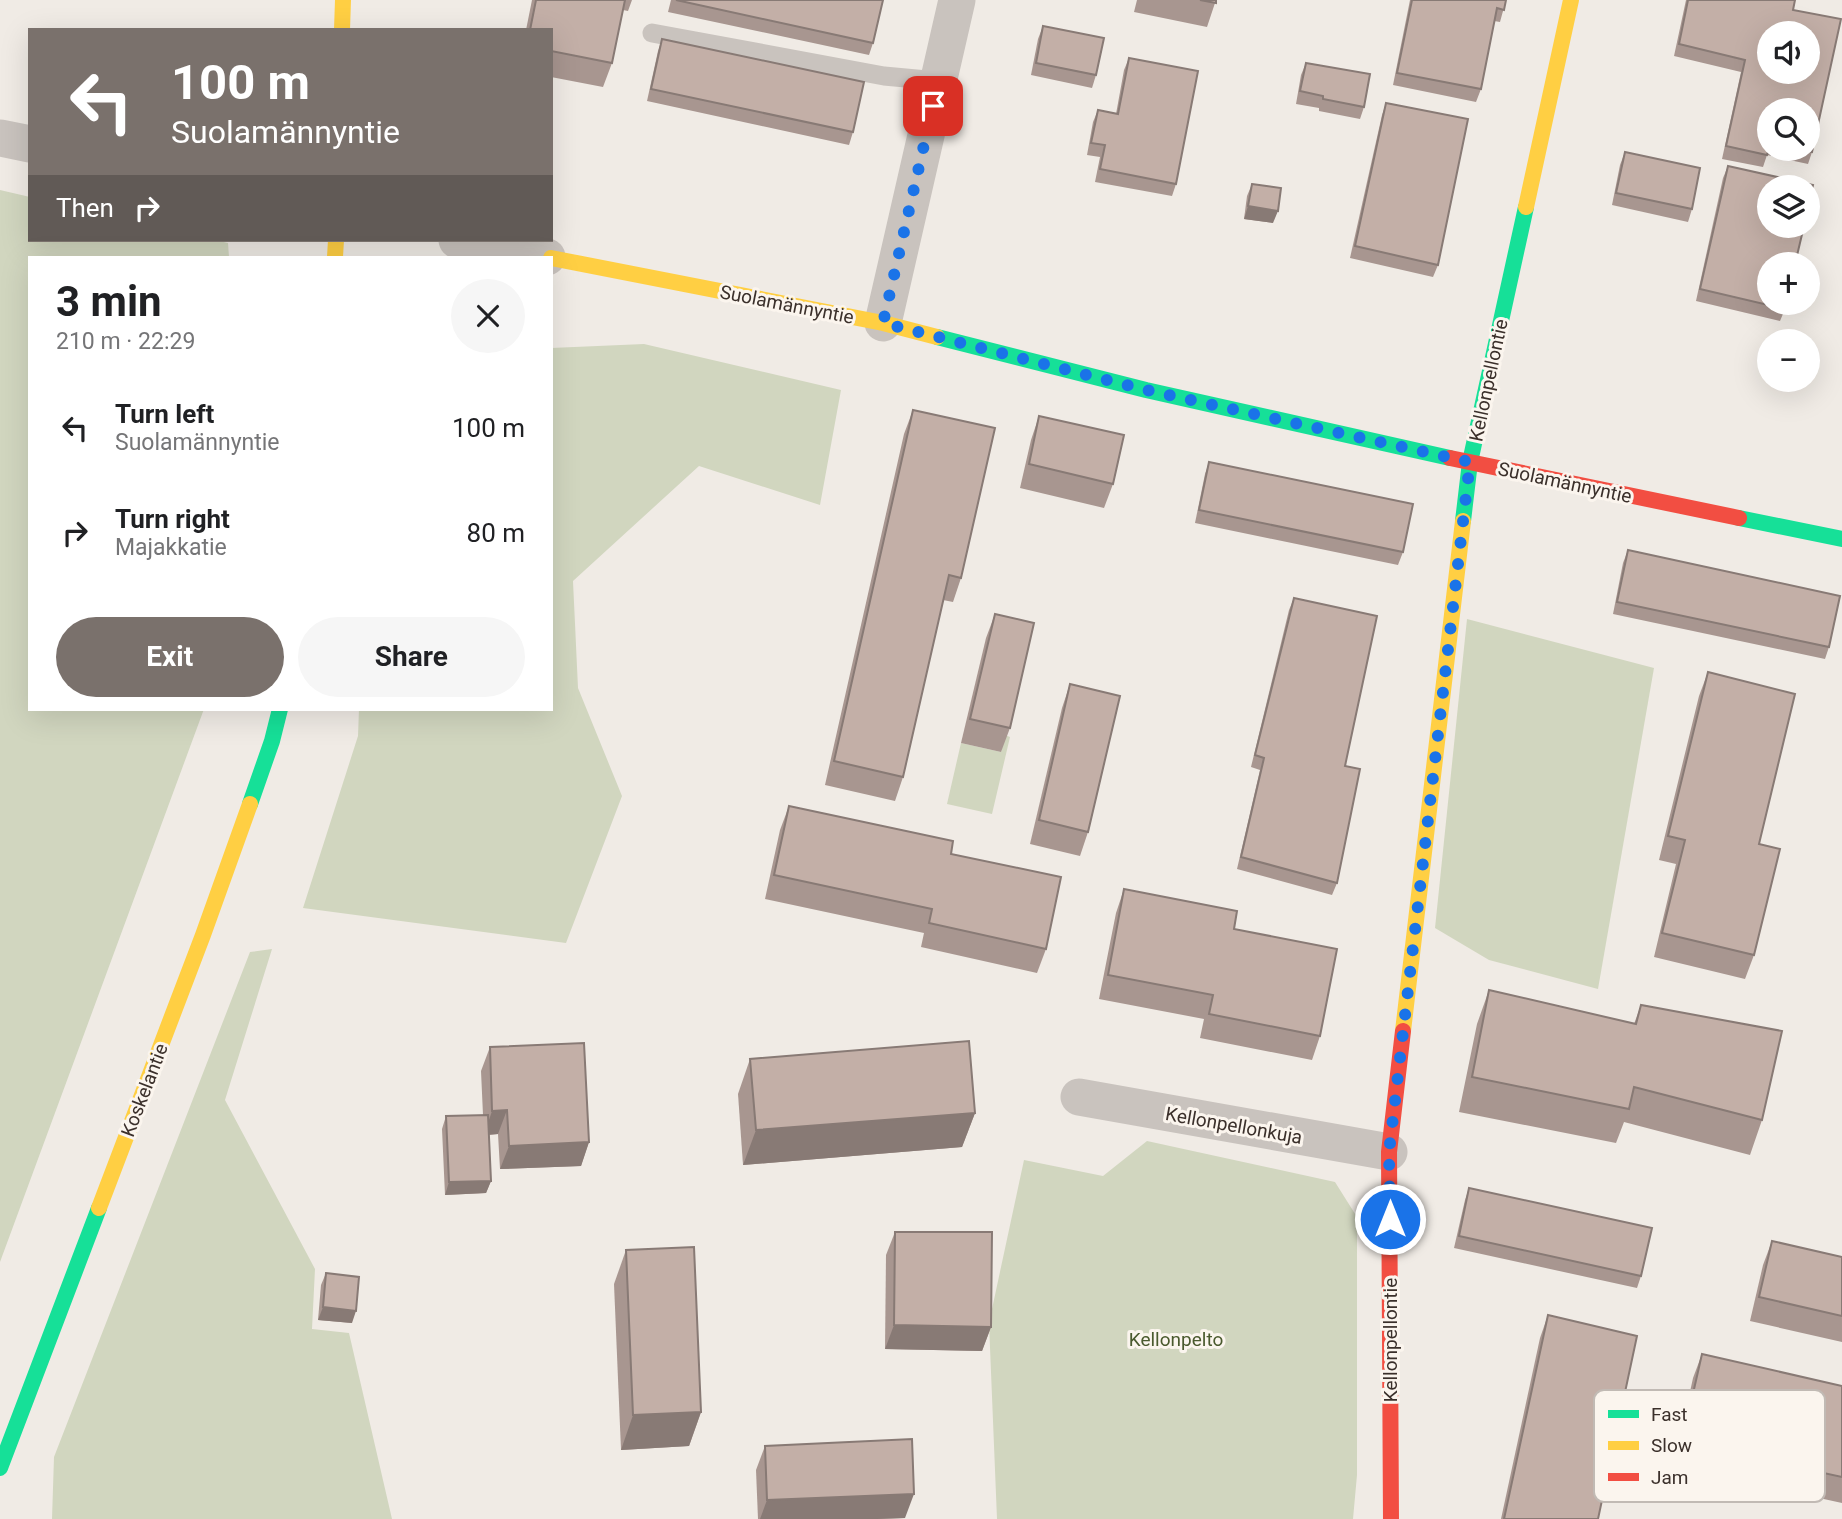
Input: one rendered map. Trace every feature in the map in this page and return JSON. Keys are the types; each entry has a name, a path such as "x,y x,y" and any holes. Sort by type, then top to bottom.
{"street":[{"path":"342,28 343,0"},
{"path":"883,323 957,0"},
{"name":"Kellonpellontie","path":"1391,1519 1389,1152 1470,462 1571,0"},
{"path":"0,138 28,144"},
{"name":"Suolamännyntie","path":"467,242 539,256"},
{"name":"Suolamännyntie","path":"553,259 883,323 1146,390 1470,462 1842,539"},
{"name":"Koskelantie","path":"0,1468 203,935 272,741 280,711"},
{"name":"Kellonpellonkuja","path":"1079,1097 1389,1152"}],"lane":[{"path":"652,33 884,76 938,81"}],"green space":[{"path":"0,190 28,197 28,242 224,242 228,243 229,256 28,256 28,711 203,711 0,1262"},
{"path":"644,344 841,390 820,505 699,466 573,581 578,688 622,796 566,943 303,908 358,736 359,711 553,711 553,348"},
{"path":"1467,619 1654,668 1598,989 1489,960 1435,928"},
{"path":"1005,735 1010,737 992,814 947,804 961,743 1001,752"},
{"path":"272,949 225,1100 315,1269 312,1329 349,1333 392,1519 52,1519 54,1457 250,952"},
{"name":"Kellonpelto","path":"1147,1141 1335,1182 1357,1217 1357,1475 1353,1519 997,1519 989,1323 1024,1160 1103,1176"}],"building":[{"path":"536,0 625,0 612,63 553,51 553,28 530,28"},
{"path":"676,0 883,0 873,43"},
{"path":"1412,0 1506,0 1504,10 1497,8 1481,89 1397,73"},
{"path":"1688,0 1795,0 1793,10 1841,19 1820,115 1820,98 1757,98 1757,153 1726,146 1745,60 1679,44"},
{"path":"1043,26 1104,38 1096,75 1036,63"},
{"path":"662,39 864,82 853,132 651,89"},
{"path":"1129,58 1198,71 1176,184 1100,169 1105,145 1091,143 1098,110 1118,114"},
{"path":"1306,63 1370,74 1364,107 1323,99 1323,96 1300,91"},
{"path":"1386,103 1468,119 1438,265 1355,246"},
{"path":"1625,152 1700,168 1692,209 1616,193"},
{"path":"1728,166 1768,175 1757,175 1757,238 1801,238 1798,252 1757,252 1757,302 1700,289"},
{"path":"1252,184 1281,188 1278,211 1248,206"},
{"path":"913,410 995,428 961,578 949,575 903,777 834,761"},
{"path":"1039,416 1124,435 1113,484 1029,464"},
{"path":"1209,462 1413,504 1403,552 1199,510"},
{"path":"1628,550 1840,596 1829,647 1617,602"},
{"path":"1294,598 1377,616 1345,766 1360,769 1337,883 1241,857 1264,758 1255,755"},
{"path":"995,614 1034,623 1010,728 970,719"},
{"path":"1708,672 1795,694 1759,844 1780,849 1754,955 1662,933 1685,840 1668,836"},
{"path":"1070,684 1120,696 1088,832 1039,820"},
{"path":"789,806 953,841 951,854 1061,877 1046,949 929,923 932,909 774,875"},
{"path":"1124,889 1237,911 1234,929 1337,949 1320,1036 1209,1014 1213,995 1108,975"},
{"path":"1489,990 1636,1024 1641,1005 1782,1031 1762,1120 1634,1087 1629,1109 1472,1077"},
{"path":"969,1041 975,1113 756,1130 750,1059"},
{"path":"584,1043 589,1142 509,1146 507,1110 492,1111 490,1047"},
{"path":"488,1115 491,1181 449,1182 446,1116"},
{"path":"1469,1188 1652,1228 1641,1276 1459,1236"},
{"path":"895,1232 992,1232 991,1327 894,1325"},
{"path":"1772,1241 1842,1257 1842,1316 1759,1297"},
{"path":"694,1247 701,1412 633,1415 626,1250"},
{"path":"326,1273 359,1277 356,1311 323,1307"},
{"path":"1548,1315 1637,1336 1625,1390 1594,1390 1594,1502 1602,1502 1598,1519 1504,1519"},
{"path":"1702,1354 1842,1386 1842,1477 1825,1473 1825,1390 1694,1390"},
{"path":"912,1439 914,1494 767,1500 765,1446"}],"traffic: fast":[{"path":"1463,521 1470,462 1526,207"},
{"path":"937,337 1146,390 1450,458"},
{"path":"1739,518 1842,539"},
{"path":"250,804 280,711"},
{"path":"0,1468 99,1208"}],"traffic: slow":[{"path":"342,28 343,0"},
{"path":"1526,207 1571,0"},
{"path":"335,256 336,242"},
{"path":"553,258 883,323 937,337"},
{"path":"1403,1031 1463,521"},
{"path":"99,1208 250,804"}],"traffic: jam":[{"path":"1450,458 1739,518"},
{"path":"1391,1519 1389,1152 1403,1031"}],"route":[{"path":"933,106 883,323 1146,390 1470,462 1389,1152 1390,1219"}]}
